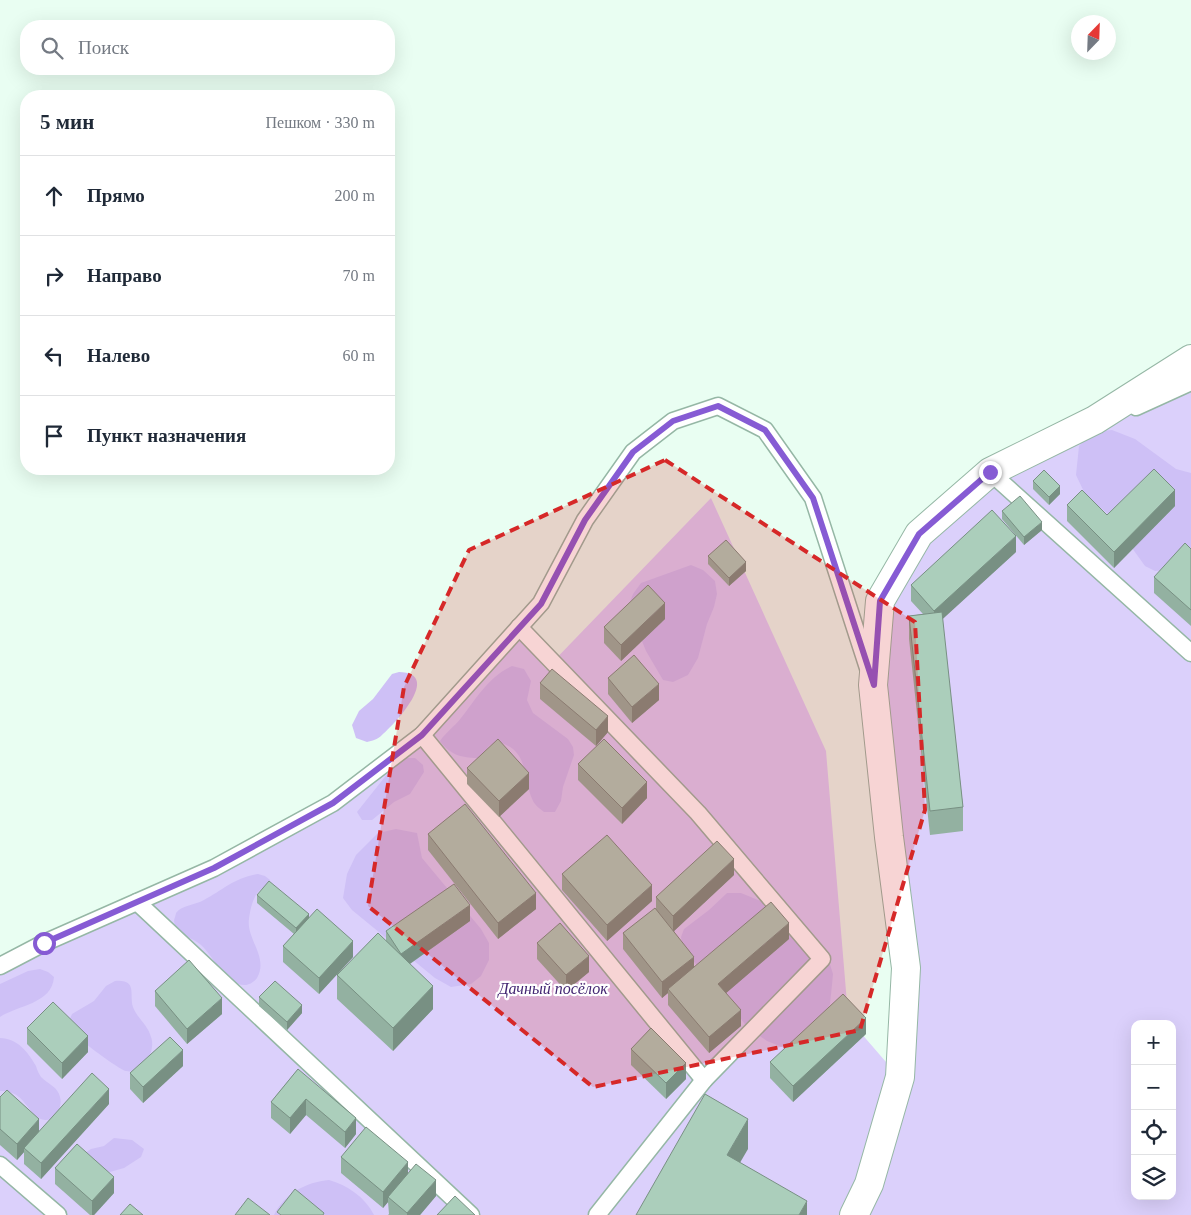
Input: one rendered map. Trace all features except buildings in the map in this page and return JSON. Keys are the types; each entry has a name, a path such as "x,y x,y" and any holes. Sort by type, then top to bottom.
{"street":[{"path":"854,1215 869,1184 900,1077 906,968 889,837 874,685 880,601 919,534 990,472 1095,420 1191,359"}],"lane":[{"path":"1191,382 990,472 1191,653"},
{"path":"0,966 44,943 214,868 333,803 422,735 541,604 585,520 633,452 673,421 718,406 765,430 813,498 874,685"},
{"path":"519,626 698,813 822,959 704,1080 597,1215"},
{"path":"422,735 704,1080"},
{"path":"137,902 471,1215"},
{"path":"0,1165 58,1215"}],"highlighted area":[{"path":"665,460 915,622 925,810 860,1030 593,1087 368,906 404,687 469,550"}],"green space":[{"name":"Дачный посёлок","path":"1191,382 1191,1215 0,1215 0,966 333,803 422,735 514,632 546,669 711,498 826,751 847,1003 841,1010 899,1077 880,601 990,472"}],"shaded area":[{"path":"1112,430 1135,439 1176,469 1191,473 1191,568 1155,571 1145,566 1107,513 1086,496 1076,475 1079,446 1092,432"},
{"path":"691,565 703,570 715,581 717,594 698,658 688,675 673,682 663,680 646,651 628,607 633,594 641,583"},
{"path":"512,666 524,669 531,681 527,700 533,713 568,739 573,747 574,755 563,787 561,801 555,812 544,812 534,802 520,758 508,746 497,742 489,746 480,758 474,758 463,757 453,753 440,741 490,682"},
{"path":"399,672 411,675 417,681 412,700 396,721 380,737 367,742 356,738 352,725 359,711 373,699 392,674"},
{"path":"405,758 415,758 423,765 424,772 410,794 394,802 372,820 362,820 357,812 396,763"},
{"path":"396,829 417,833 422,858 481,929 489,943 489,960 481,976 471,984 451,987 435,978 352,910 343,898 347,874 356,855 378,833"},
{"path":"258,874 270,880 255,897 249,919 251,934 259,955 260,970 257,978 250,984 237,984 225,976 201,945 178,930 174,920 176,913 182,908 204,900 235,881"},
{"path":"727,893 741,893 791,917 828,958 833,974 830,1004 824,1019 799,1044 782,1047 767,1041 747,1027 683,949 681,937 684,929"},
{"path":"40,969 54,977 52,986 47,993 33,1003 0,1017 0,984 28,971"},
{"path":"115,981 122,981 130,985 133,1007 150,1033 152,1040 152,1050 148,1059 139,1068 132,1071 126,1071 118,1067 88,1045 69,1021 72,1014 94,1001 106,986"},
{"path":"0,1038 12,1040 26,1051 41,1077 57,1091 61,1102 57,1116 44,1120 39,1118 17,1095 0,1091"},
{"path":"114,1138 132,1140 144,1149 141,1157 124,1168 110,1172 98,1169 85,1153 91,1149 104,1146"},
{"path":"329,1180 342,1185 361,1197 374,1215 274,1215 284,1201 297,1190 312,1183"}],"route":[{"path":"44,943 214,868 333,803 422,735 541,604 585,520 633,452 673,421 718,406 765,430 813,498 874,685 880,601 919,534 990,472"}]}
